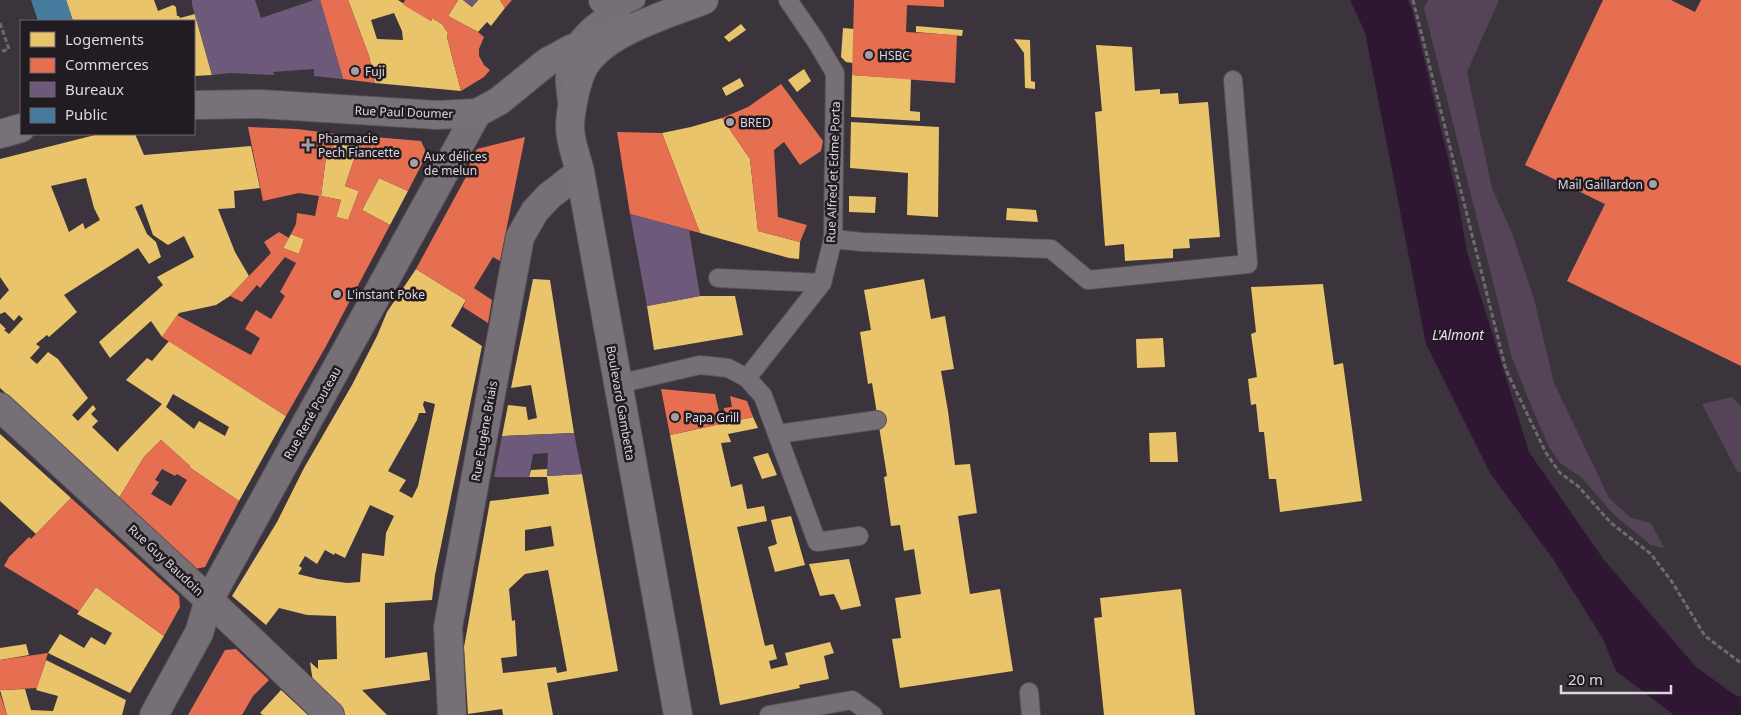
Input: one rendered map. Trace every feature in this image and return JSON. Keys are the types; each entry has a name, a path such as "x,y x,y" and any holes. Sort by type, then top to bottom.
{"main road":[{"path":"619,11 704,0"},
{"name":"Rue Paul Doumer","path":"195,105 260,104 437,115 477,113 499,101 547,62 571,49 619,11"},
{"name":"Boulevard Gambetta","path":"619,11 604,45 584,65 576,91 570,128 580,172 678,715"},
{"path":"0,134 20,128"}],"street":[{"name":"Rue René Pouteau","path":"154,715 199,633 209,600 477,113"},
{"name":"Rue Eugène Briais","path":"452,715 448,627 520,237 536,211 549,196 580,172"},
{"name":"Rue Guy Baudoin","path":"0,407 209,600 330,715"}],"lane":[{"name":"Rue Alfred et Edme Porta","path":"747,378 822,284 833,239 835,73 788,0"},
{"path":"570,128 564,75 571,49"},
{"path":"833,239 862,242 1051,250 1088,280 1248,264 1233,80"},
{"path":"718,278 822,284"},
{"path":"618,384 700,365 728,368 747,378 764,396 817,542 859,536"},
{"path":"778,434 877,420"},
{"path":"1028,692 1031,715"},
{"path":"770,715 852,700 873,715"}],"path":[{"path":"1413,0 1506,370 1546,454 1560,473 1578,486 1611,523 1651,554 1672,582 1705,636 1741,663"},
{"path":"0,23 9,49 0,52"}],"shaded area":[{"path":"1428,0 1499,0 1467,72 1492,188 1512,233 1534,299 1554,383 1609,498 1631,518 1651,523 1664,548 1651,545 1614,515 1581,477 1560,463 1549,447 1530,403 1512,358 1424,8"},
{"path":"1732,397 1741,407 1741,472 1738,473 1702,404"}],"water":[{"name":"L'Almont","path":"1350,0 1408,0 1412,9 1458,200 1467,252 1529,452 1604,560 1696,667 1735,695 1741,697 1741,715 1674,715 1616,671 1603,639 1553,559 1490,473 1426,344 1365,32"}],"building: Logements":[{"path":"66,0 154,0 158,11 173,5 176,7 177,16 180,18 195,14 212,75 195,76 195,20 73,20"},
{"path":"348,0 398,0 431,21 432,18 442,24 448,33 447,37 461,91 375,83 369,56","holes":["394,13 402,31 403,40 377,39 371,20"]},
{"path":"458,0 463,0 472,7 478,0 500,0 505,8 491,26 487,22 478,32 448,16"},
{"path":"741,24 746,30 729,42 724,37"},
{"path":"916,26 963,30 962,36 916,32"},
{"path":"843,28 854,29 853,63 846,62 841,57"},
{"path":"1014,39 1030,40 1031,81 1035,82 1035,89 1025,88 1024,53"},
{"path":"1096,45 1132,47 1135,91 1160,89 1160,94 1178,93 1179,104 1208,102 1220,237 1189,239 1190,248 1173,249 1173,258 1125,261 1124,244 1105,246 1095,112 1102,111"},
{"path":"804,69 811,81 797,92 788,80"},
{"path":"852,75 911,79 910,111 920,112 920,121 851,117"},
{"path":"740,78 744,86 726,96 722,88"},
{"path":"722,118 750,159 758,231 800,242 799,259 789,258 700,233 662,133"},
{"path":"851,122 939,127 938,217 907,215 908,173 850,168"},
{"path":"336,134 362,136 345,186 359,191 348,220 336,217 341,200 321,196 326,157 332,157"},
{"path":"95,135 135,135 144,155 251,146 260,188 234,191 235,208 218,209 235,252 249,276 230,296 216,305 179,313 162,337 151,321 110,358 99,342 163,285 157,277 194,257 184,236 168,245 153,235 142,204 135,207 147,234 156,242 161,257 149,264 138,248 64,295 77,312 49,337 47,335 36,344 40,347 30,358 37,364 48,352 58,359 88,398 72,415 78,421 93,405 96,409 91,414 98,421 92,427 118,452 162,404 126,380 147,358 152,361 169,341 286,416 239,501 189,467 161,440 144,457 119,498 0,388 0,323 9,334 23,319 19,315 14,321 5,312 0,314 0,300 9,290 0,277 0,159","holes":["86,178 94,208 100,220 85,229 83,223 69,232 51,186","173,394 229,427 225,436 199,421 194,429 166,407"]},
{"path":"379,178 408,191 390,225 362,210"},
{"path":"849,196 876,197 875,213 849,212"},
{"path":"1007,208 1036,210 1038,222 1006,220"},
{"path":"291,234 304,239 299,254 283,248"},
{"path":"416,269 466,300 451,326 482,346 435,575 432,600 385,603 385,658 427,652 430,680 362,690 387,715 342,715 314,689 310,662 318,669 318,660 337,659 336,616 307,615 279,608 266,625 232,596 277,522 304,468 352,385 387,312","holes":["424,401 435,404 418,486 412,498 399,491 406,480 388,471 417,420 419,413 426,413 423,405","370,505 394,516 386,533 384,556 362,553 360,582 347,583 298,574 302,568 299,566 305,556 317,564 325,550 345,558"]},
{"path":"533,279 550,280 574,433 502,436 508,405 526,407 528,420 537,418 531,385 511,388"},
{"path":"924,279 931,319 945,316 954,369 941,371 955,465 970,464 977,513 958,516 970,594 1000,589 1013,671 900,688 892,639 901,638 895,598 921,594 914,549 904,551 900,525 891,526 884,477 887,476 872,383 868,384 860,332 871,330 864,290"},
{"path":"1323,284 1334,365 1343,363 1362,501 1280,512 1276,479 1269,479 1264,432 1259,432 1256,404 1251,405 1248,379 1257,377 1251,334 1256,332 1251,287"},
{"path":"700,296 735,296 743,335 654,350 647,306"},
{"path":"1163,338 1165,367 1137,368 1136,339"},
{"path":"753,417 758,428 728,434 731,442 721,443 731,487 742,484 747,509 764,506 767,521 737,527 765,646 773,644 777,659 769,661 771,669 788,665 785,653 830,642 834,653 824,656 829,679 799,685 800,688 720,705 670,435"},
{"path":"1176,432 1178,462 1150,462 1149,433"},
{"path":"0,434 71,498 36,534 0,501"},
{"path":"768,453 777,475 762,479 753,457"},
{"path":"548,469 547,476 582,474 618,671 547,683 553,715 503,715 502,709 468,714 464,647 490,501 549,494 547,477 529,477 531,470","holes":["551,526 554,546 525,551 525,530","548,570 567,671 557,673 556,667 503,673 501,658 517,656 515,620 512,621 509,589 525,574"]},
{"path":"791,516 805,565 775,572 768,547 777,544 771,520"},
{"path":"849,559 861,606 841,610 834,594 820,596 809,564"},
{"path":"96,587 164,636 130,693 48,653 60,634 84,648 91,637 105,645 112,633 77,614"},
{"path":"1181,589 1195,715 1104,715 1094,618 1102,617 1100,598"},
{"path":"26,644 29,655 0,660 0,648"},
{"path":"46,660 126,700 122,715 7,715 0,690 25,689 31,710 53,711 58,696 36,690"},
{"path":"281,690 308,715 263,715 260,713"}],"building: Commerces":[{"path":"320,0 348,0 369,56 375,83 343,79"},
{"path":"405,0 458,0 448,16 484,37 479,49 479,56 484,65 490,70 484,77 461,91 447,37 448,33 442,24 432,18 431,21 405,6 403,4"},
{"path":"500,0 512,0 505,8"},
{"path":"854,0 944,0 944,7 907,5 906,32 957,35 955,83 852,75"},
{"name":"Mail Gaillardon","path":"1603,0 1671,0 1695,12 1701,0 1741,0 1741,366 1567,281 1605,204 1525,165"},
{"path":"781,84 823,141 821,151 800,165 784,142 774,150 778,217 807,225 800,242 758,231 750,159 722,118 748,107"},
{"path":"248,127 297,129 336,134 332,157 326,157 321,196 341,200 336,217 348,220 359,191 345,186 362,136 421,141 427,154 408,191 379,178 362,210 390,225 325,348 286,416 162,337 177,315 251,355 260,338 245,329 256,310 271,319 285,296 280,292 296,263 285,257 260,288 257,285 242,302 230,296 271,253 264,242 279,232 289,238 283,248 299,254 304,239 291,234 296,224 297,213 315,216 319,196 299,193 263,201"},
{"path":"617,132 662,133 700,233 630,214"},
{"path":"525,137 500,261 493,257 474,288 492,300 488,323 463,307 466,300 416,269 467,175 465,174 477,149"},
{"path":"661,389 715,394 721,420 725,419 724,408 732,407 730,396 747,401 753,417 670,435"},
{"path":"161,440 189,467 239,501 205,567 195,569 119,498 144,457","holes":["162,469 175,476 177,474 187,480 171,506 151,494 159,482 155,480"]},
{"path":"71,498 179,596 180,607 164,636 96,587 79,611 4,566 9,557 29,537 31,539"},
{"path":"236,649 269,680 253,696 242,715 188,715 225,650"},
{"path":"48,653 37,688 0,690 0,660"},
{"path":"0,694 7,715 0,715"}],"building: Bureaux":[{"path":"192,0 255,0 261,18 314,0 320,0 343,79 314,76 314,69 273,72 274,75 231,73 212,75"},
{"path":"463,0 478,0 472,7"},
{"path":"630,214 689,230 700,296 647,306"},
{"path":"574,433 582,474 547,476 548,453 533,454 529,477 494,477 502,436"}],"building: Public":[{"path":"31,0 66,0 73,20 38,20"}],"place":[{"name":"HSBC","path":"869,55"},
{"name":"Fuji","path":"355,71"},
{"name":"BRED","path":"730,122"},
{"name":"Pharmacie Pech Fiancette","path":"308,145"},
{"name":"Aux délices de melun","path":"414,163"},
{"name":"Mail Gaillardon","path":"1653,184"},
{"name":"L'instant Poke","path":"337,294"},
{"name":"Papa Grill","path":"675,417"}]}
